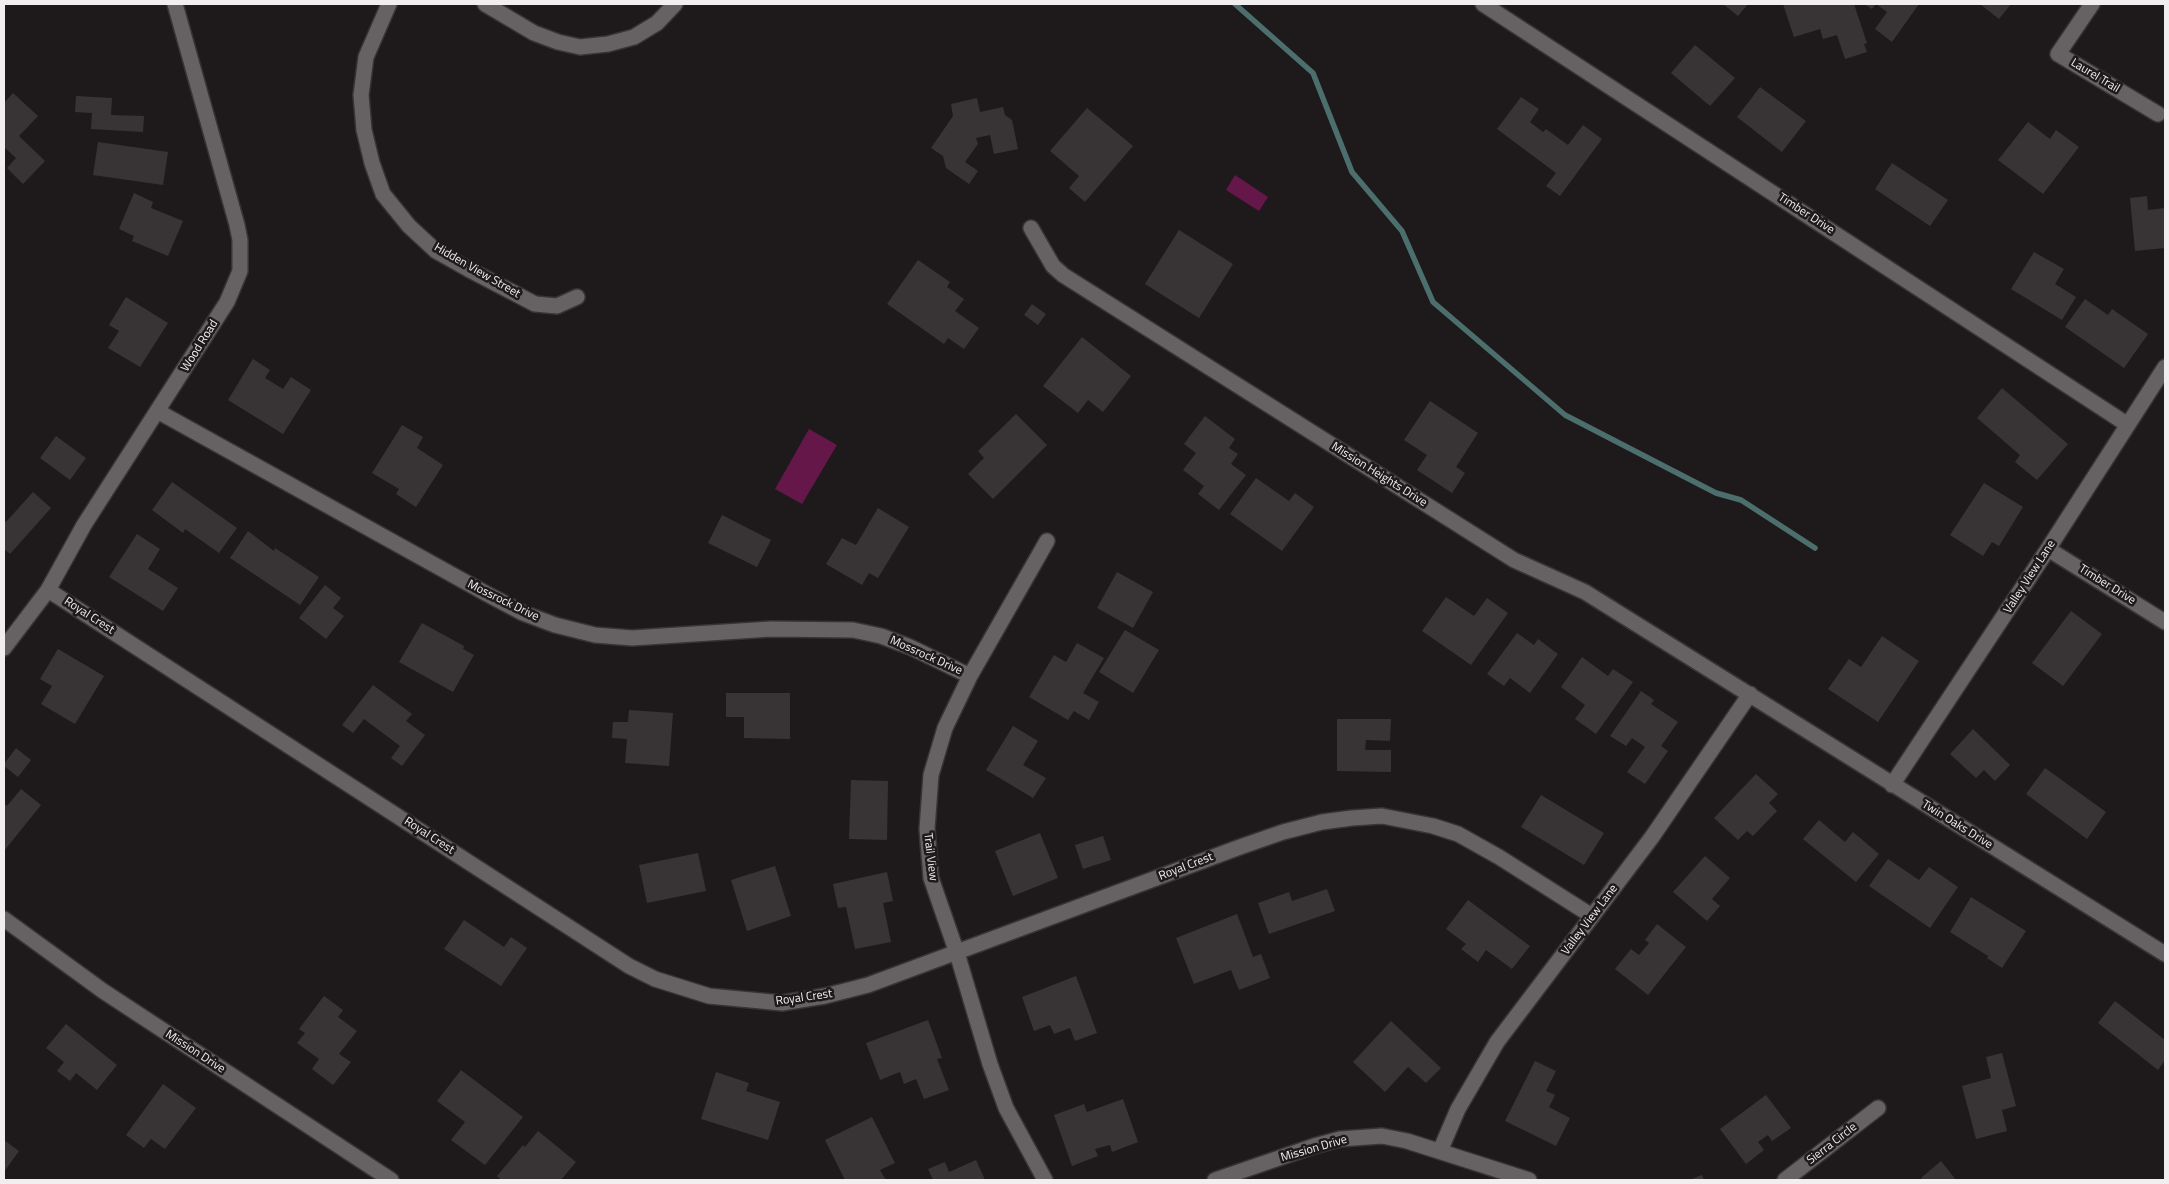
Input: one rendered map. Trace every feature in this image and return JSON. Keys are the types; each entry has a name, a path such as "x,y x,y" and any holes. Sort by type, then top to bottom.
{"street":[{"name":"Wood Road","path":"4,648 48,590 84,525 159,412 227,302 240,271 240,240 237,225 175,4"},
{"name":"Hidden View Street","path":"389,4 366,57 362,95 364,130 383,194 409,226 436,251 476,273 535,304 557,306 577,297"},
{"path":"485,4 534,33 558,42 580,46 608,44 634,37 657,23 675,4"},
{"name":"Timber Drive","path":"1483,4 2128,425"},
{"name":"Laurel Trail","path":"2092,4 2058,54 2158,114"},
{"name":"Mission Heights Drive","path":"1031,228 1053,266 1064,275 1514,560 1585,592 1750,694"},
{"name":"Valley View Lane","path":"1892,785 2048,549 2165,367"},
{"name":"Mossrock Drive","path":"159,412 486,594 523,613 555,625 595,635 632,638 771,629 853,630 881,636 910,647 970,676"},
{"name":"Trail View","path":"1045,1180 1002,1099 957,953 931,878 928,854 928,800 931,775 942,737 970,676 1047,541"},
{"name":"Timber Drive","path":"2048,549 2165,622"},
{"name":"Royal Crest","path":"48,590 621,960 655,980 709,996 782,1003 825,996 868,985 1283,832 1322,822 1352,818 1382,816 1433,826 1458,834 1499,857 1592,916"},
{"name":"Valley View Lane","path":"1440,1151 1458,1109 1497,1042 1652,837 1750,694"},
{"name":"Twin Oaks Drive","path":"1750,694 1892,785 2165,954"},
{"name":"Mission Drive","path":"4,919 102,992 391,1180"},
{"name":"Sierra Circle","path":"1785,1180 1878,1108"},
{"name":"Mission Drive","path":"1215,1180 1340,1139 1382,1136 1408,1141 1529,1180"}],"shaded area":[{"path":"1235,175 1268,197 1259,211 1226,190"},
{"path":"809,429 837,445 802,504 775,489"}],"building":[{"path":"1723,4 1748,4 1738,16"},
{"path":"1783,4 1854,4 1867,43 1864,44 1867,52 1845,59 1837,35 1823,39 1820,29 1794,37"},
{"path":"1864,4 1876,4 1872,9"},
{"path":"1876,4 1919,4 1892,42 1875,29 1887,12"},
{"path":"1980,4 2011,4 1999,19"},
{"path":"1695,45 1735,78 1710,106 1671,73"},
{"path":"1760,87 1806,121 1782,152 1737,117"},
{"path":"13,93 38,116 19,136 45,161 23,184 7,168 16,158 4,147 4,103"},
{"path":"76,96 112,98 111,115 144,116 143,132 91,129 92,113 75,112"},
{"path":"1521,97 1539,109 1530,122 1543,132 1546,129 1568,145 1583,125 1602,139 1560,196 1546,186 1556,173 1497,129"},
{"path":"977,98 980,112 1003,107 1005,115 1012,120 1018,149 994,154 990,135 976,138 978,144 965,162 978,171 969,184 946,168 943,156 931,148 953,116 951,104"},
{"path":"1087,108 1133,146 1085,202 1069,188 1079,176 1050,151"},
{"path":"2028,122 2050,139 2056,130 2079,147 2043,194 1998,160"},
{"path":"98,142 168,152 163,185 93,175"},
{"path":"1892,163 1948,200 1930,226 1875,189"},
{"path":"134,193 153,202 151,208 183,221 168,256 132,241 134,236 119,229"},
{"path":"2147,196 2148,210 2165,208 2165,248 2135,251 2130,198"},
{"path":"1179,230 1233,264 1199,318 1145,284"},
{"path":"2034,252 2064,269 2055,284 2076,297 2062,320 2011,289"},
{"path":"918,260 950,282 947,287 964,299 955,311 979,328 964,349 948,338 944,344 887,304"},
{"path":"126,297 168,323 140,367 108,348 119,331 109,325"},
{"path":"2085,299 2108,315 2112,309 2148,334 2124,368 2065,327"},
{"path":"1032,304 1046,314 1038,325 1024,315"},
{"path":"1082,337 1131,376 1103,412 1088,400 1078,413 1043,386"},
{"path":"253,359 270,370 265,378 283,389 291,377 311,390 283,434 228,400"},
{"path":"2002,388 2068,444 2037,480 2015,462 2020,455 1977,418"},
{"path":"1430,401 1478,433 1456,467 1465,473 1452,493 1417,470 1427,455 1404,440"},
{"path":"1016,414 1047,445 993,499 968,474 984,458 978,451"},
{"path":"1205,416 1235,439 1229,448 1238,454 1231,464 1246,475 1219,510 1198,494 1204,486 1183,470 1196,453 1184,444"},
{"path":"402,425 423,437 417,448 443,465 416,507 396,494 399,489 372,473"},
{"path":"56,436 86,458 70,480 40,458"},
{"path":"1256,478 1289,501 1295,493 1314,507 1282,551 1230,514"},
{"path":"172,482 237,528 219,553 185,529 183,533 152,510"},
{"path":"1984,483 2023,507 1999,546 1992,542 1983,556 1950,535"},
{"path":"33,492 51,508 10,554 4,549 4,520 6,522"},
{"path":"878,508 909,527 878,578 869,573 862,585 826,564 842,538 856,545"},
{"path":"722,515 771,540 757,567 708,543"},
{"path":"248,531 274,551 275,548 319,577 300,605 230,558"},
{"path":"137,534 160,549 148,569 178,588 163,611 109,577"},
{"path":"1117,572 1153,592 1133,628 1097,608"},
{"path":"325,585 341,598 333,608 344,616 326,639 299,618"},
{"path":"1446,597 1474,616 1487,598 1508,613 1471,665 1422,631"},
{"path":"2071,611 2102,634 2063,686 2032,663"},
{"path":"422,623 464,646 463,649 474,655 453,692 399,662"},
{"path":"1125,630 1159,650 1133,693 1099,672"},
{"path":"1517,633 1534,645 1538,639 1558,654 1530,693 1510,678 1504,686 1487,674"},
{"path":"1882,636 1919,661 1878,722 1828,689 1849,659 1861,667"},
{"path":"1077,643 1104,658 1083,693 1099,702 1089,720 1074,711 1068,720 1029,697 1054,655 1066,662"},
{"path":"58,649 104,676 75,724 41,704 52,686 40,679"},
{"path":"1582,657 1608,676 1613,669 1633,682 1596,734 1575,719 1585,705 1561,687"},
{"path":"373,685 412,714 406,721 425,735 402,766 391,758 400,746 364,719 353,733 342,725"},
{"path":"1641,691 1654,700 1651,704 1678,722 1661,746 1668,751 1645,784 1627,772 1645,747 1632,738 1626,746 1610,736"},
{"path":"726,693 790,693 790,739 744,738 744,717 726,717"},
{"path":"629,710 673,713 669,766 625,763 627,739 612,738 613,722 628,722"},
{"path":"1337,719 1391,719 1390,741 1366,740 1365,750 1391,750 1391,772 1337,771"},
{"path":"1013,726 1038,741 1023,765 1046,778 1033,798 986,770"},
{"path":"1973,729 2010,765 1995,781 1984,770 1976,778 1950,754"},
{"path":"16,748 31,760 18,777 4,766"},
{"path":"2045,768 2106,812 2087,839 2026,794"},
{"path":"1756,774 1778,794 1769,803 1777,811 1753,836 1747,831 1738,840 1714,818"},
{"path":"851,780 888,781 887,840 849,839"},
{"path":"21,789 41,805 4,851 4,803 7,806"},
{"path":"1541,795 1604,833 1584,865 1521,827"},
{"path":"1819,820 1845,842 1853,832 1879,854 1856,882 1803,839"},
{"path":"1040,833 1058,878 1013,896 995,851"},
{"path":"1103,836 1111,860 1083,869 1075,845"},
{"path":"698,853 706,891 647,903 639,865"},
{"path":"1705,856 1730,878 1712,899 1720,906 1707,921 1673,892"},
{"path":"1888,859 1919,880 1929,867 1958,887 1930,928 1869,886"},
{"path":"775,866 791,916 747,931 731,880"},
{"path":"887,872 893,901 883,903 891,942 855,949 846,907 838,908 833,884"},
{"path":"1327,889 1335,911 1269,934 1258,903 1289,892 1292,901"},
{"path":"1971,897 2026,931 2002,968 1987,958 1988,956 1950,932"},
{"path":"1468,900 1530,946 1512,969 1486,950 1478,962 1461,949 1466,944 1446,929"},
{"path":"1237,914 1253,957 1261,954 1270,978 1239,990 1231,970 1194,984 1176,938"},
{"path":"464,920 504,947 511,937 527,948 501,986 444,949"},
{"path":"1657,924 1686,947 1648,995 1615,969 1631,949 1639,955 1649,943 1645,940"},
{"path":"1076,976 1097,1033 1075,1041 1070,1028 1054,1034 1050,1025 1034,1031 1022,997"},
{"path":"324,996 343,1010 338,1017 357,1031 339,1054 351,1062 333,1085 312,1069 319,1059 297,1043 305,1033 299,1029"},
{"path":"2115,1001 2165,1040 2165,1060 2158,1070 2098,1023"},
{"path":"928,1020 942,1058 937,1059 949,1090 924,1099 916,1079 904,1084 900,1072 880,1080 866,1043"},
{"path":"1391,1021 1441,1068 1426,1083 1408,1067 1385,1092 1353,1062"},
{"path":"66,1024 117,1065 97,1090 76,1073 70,1081 57,1071 64,1062 46,1048"},
{"path":"2002,1053 2016,1106 2002,1110 2007,1131 1976,1139 1962,1086 1991,1078 1986,1057"},
{"path":"1535,1061 1556,1071 1546,1091 1555,1095 1549,1107 1570,1118 1556,1146 1505,1121"},
{"path":"461,1070 523,1117 485,1165 451,1140 465,1122 437,1101"},
{"path":"716,1072 749,1083 746,1091 780,1102 768,1140 701,1119"},
{"path":"163,1084 196,1108 165,1149 151,1139 144,1148 126,1135"},
{"path":"1766,1095 1791,1128 1772,1141 1768,1135 1758,1142 1764,1150 1746,1164 1720,1129"},
{"path":"1123,1099 1138,1142 1112,1152 1110,1145 1095,1149 1098,1156 1072,1166 1054,1115 1084,1104 1087,1112"},
{"path":"872,1117 895,1163 880,1170 886,1180 845,1180 825,1140"},
{"path":"538,1131 576,1162 561,1180 501,1180 497,1176 523,1145 525,1147"},
{"path":"4,1140 19,1151 4,1172"},
{"path":"976,1160 985,1180 933,1180 928,1169 945,1162 949,1172"},
{"path":"1941,1161 1956,1180 1923,1180 1921,1178"},
{"path":"1702,1175 1704,1180 1689,1180"}],"waterway":[{"path":"1235,4 1313,73 1352,172 1402,231 1433,302 1565,415 1716,493 1741,500 1815,548"}]}
